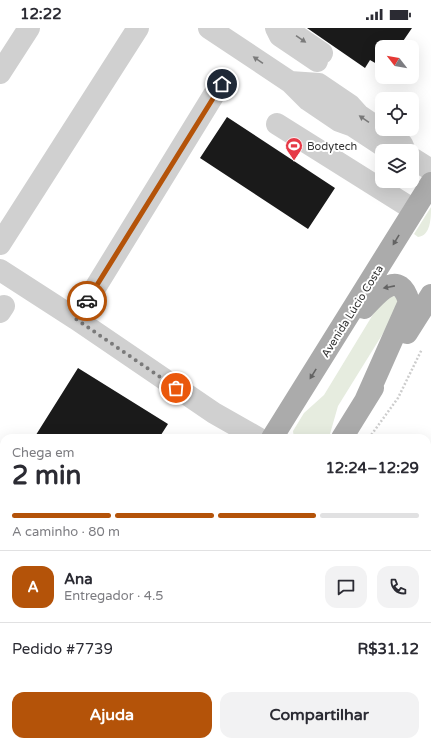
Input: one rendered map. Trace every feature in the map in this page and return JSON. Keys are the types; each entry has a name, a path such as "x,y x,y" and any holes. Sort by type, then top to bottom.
{"main road":[{"name":"Avenida Lúcio Costa","path":"275,434 334,342 431,183"},
{"path":"334,342 382,289 388,286 397,286 403,289 409,302 365,401"},
{"path":"344,434 431,295"}],"street":[{"path":"0,73 29,28"},
{"path":"0,244 138,28"},
{"path":"209,28 290,82 308,100 340,121 353,126 380,144"},
{"path":"276,28 280,36 319,57"},
{"path":"290,82 319,84 350,105 359,115 402,144"},
{"path":"76,319 222,84"},
{"path":"277,124 414,210"},
{"path":"419,162 431,170"},
{"path":"0,270 76,319 214,414 251,434"}],"path":[{"path":"372,434 398,398 425,344"}],"shaded area":[{"path":"431,207 428,230 422,236 418,237 414,234"},
{"path":"393,296 397,297 400,306 338,406 330,434 293,434 293,431 304,413 324,395 383,298"}],"building":[{"path":"307,28 412,28 404,40 375,40 375,63 370,60 365,68"},
{"path":"227,117 335,188 308,229 200,158"},
{"path":"78,368 168,424 162,434 37,434"}],"way so far":[{"path":"87,301 76,319 176,388"}],"place":[{"name":"Bodytech","path":"294,161"}],"route":[{"path":"87,301 222,84"}]}
